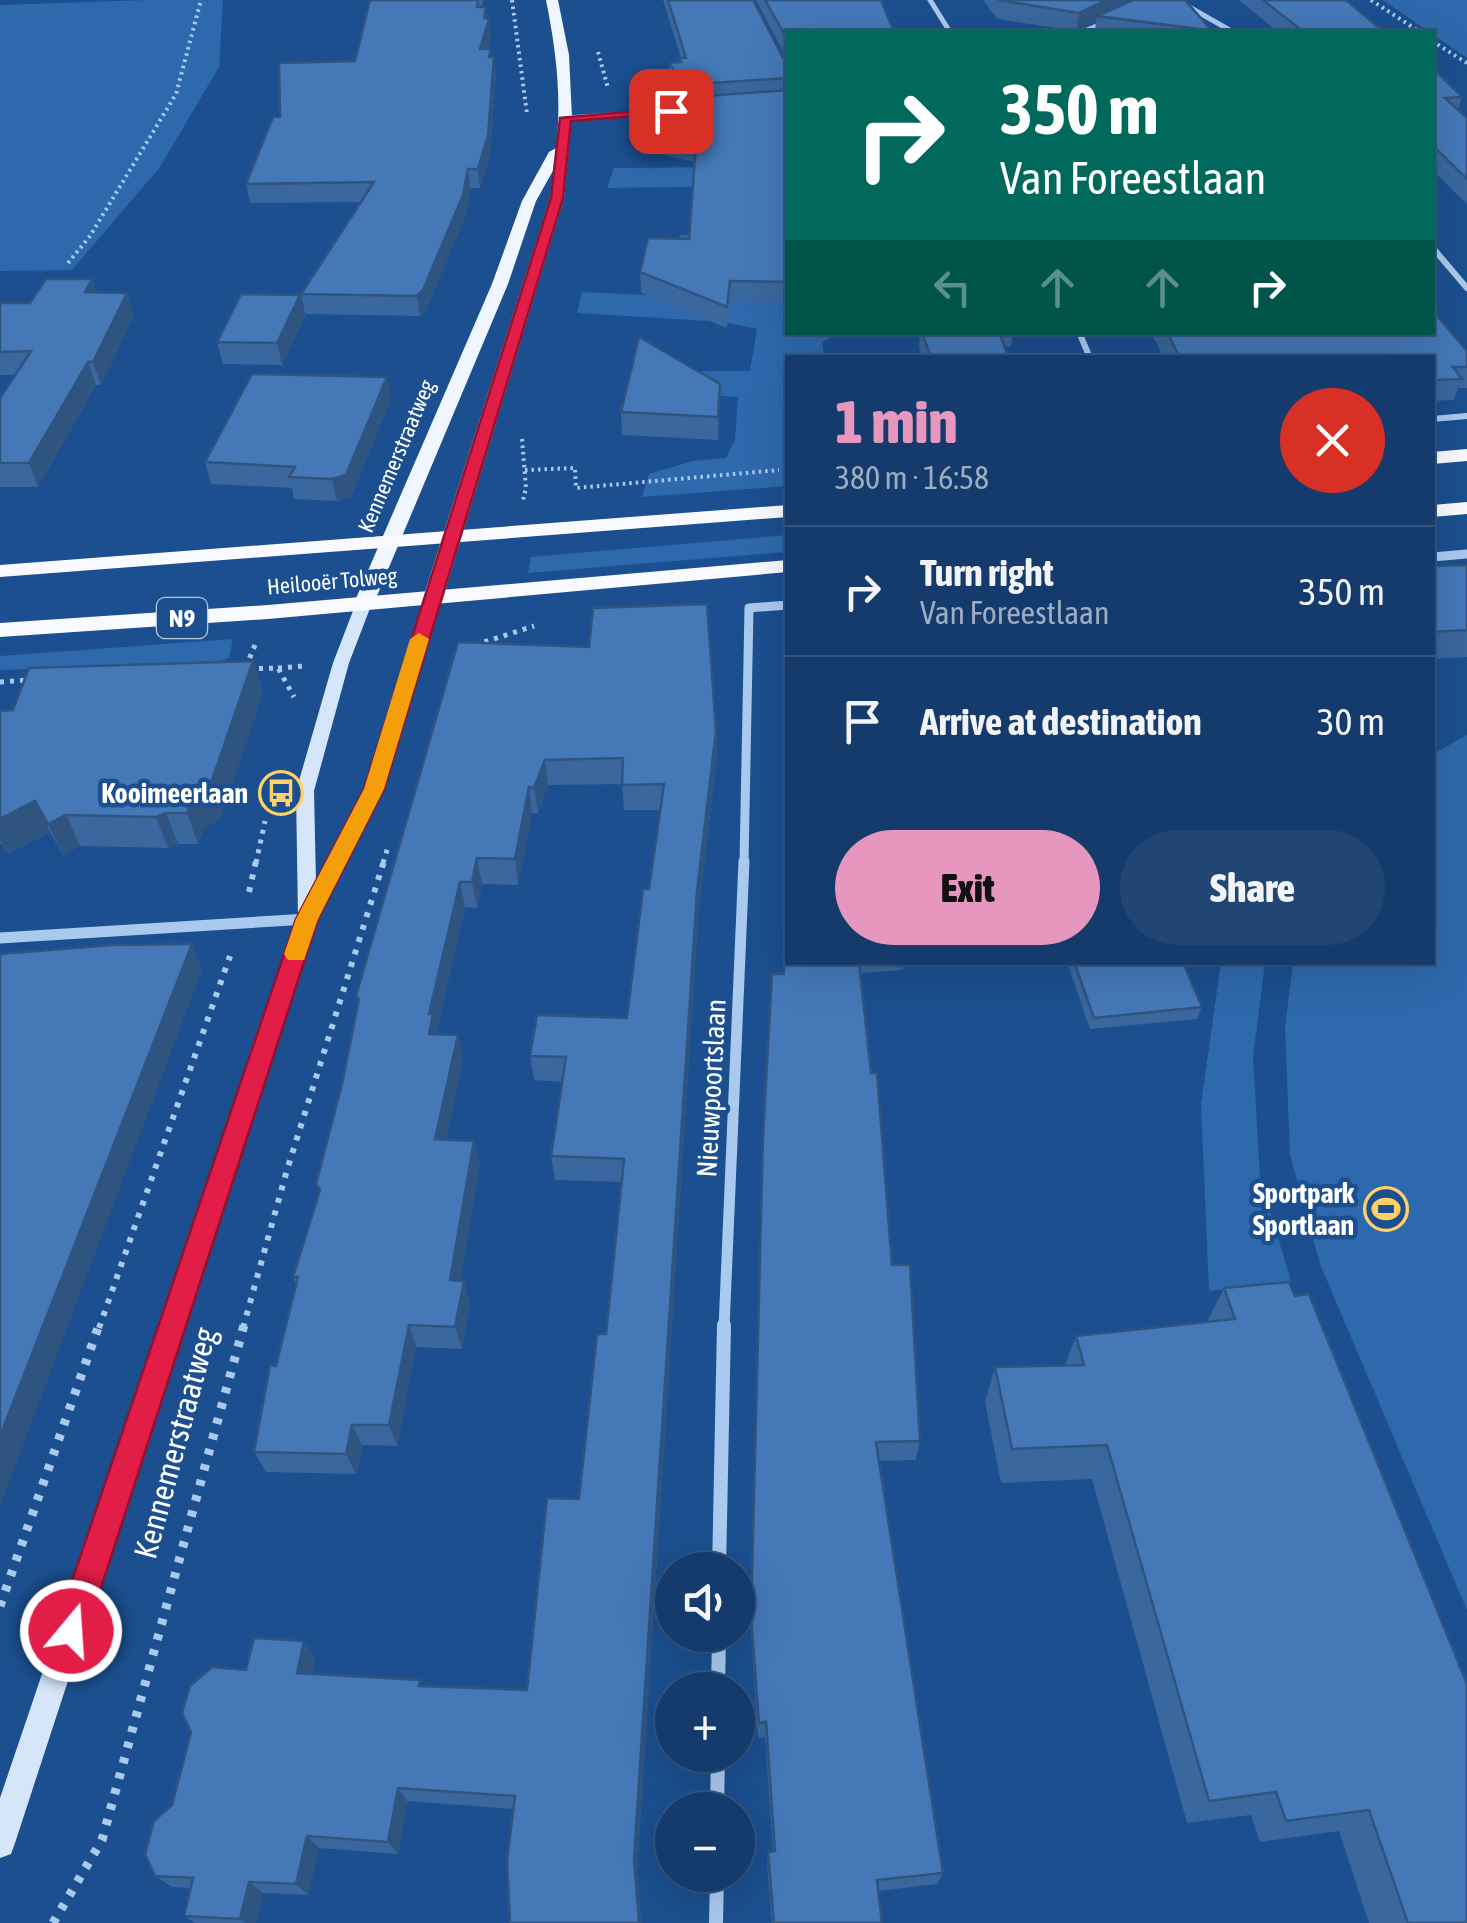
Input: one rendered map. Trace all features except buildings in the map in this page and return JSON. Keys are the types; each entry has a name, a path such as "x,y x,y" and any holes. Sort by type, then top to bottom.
{"highway":[{"path":"1435,458 1467,455"},
{"path":"1435,511 1467,508"},
{"name":"Heilooër Tolweg","path":"0,570 785,511"},
{"name":"Heilooër Tolweg","path":"0,630 499,593 785,566"}],"main road":[{"name":"Kennemerstraatweg","path":"0,1844 307,919 374,789 557,198 566,118 563,55 552,0"},
{"name":"Kennemerstraatweg","path":"307,919 304,790 341,663 500,284 529,201 561,144"}],"street":[{"path":"930,0 949,30"},
{"path":"1176,0 1228,30"},
{"path":"1087,30 1115,18"},
{"path":"566,118 716,108"},
{"path":"1435,251 1467,288"},
{"path":"1435,419 1467,416"},
{"path":"1435,557 1467,554"},
{"name":"Nieuwpoortslaan","path":"719,1552 721,1392 742,970 749,608 785,605"},
{"path":"0,938 307,919"},
{"path":"716,1892 716,1923"}],"path":[{"path":"68,262 90,236 176,94 201,0"},
{"path":"512,0 528,119"},
{"path":"1371,0 1417,30"},
{"path":"1435,42 1467,63"},
{"path":"515,532 526,488 524,425"},
{"path":"524,470 575,468 576,488 779,470"},
{"path":"491,638 499,593"},
{"path":"463,650 491,638 550,623"},
{"path":"226,670 245,669"},
{"path":"0,682 38,680"},
{"name":"Kennemerstraatweg","path":"53,1923 102,1840 282,1190 368,916"},
{"path":"0,1606 242,923"}],"shaded area":[{"path":"223,0 219,67 160,167 72,270 0,271 0,5"},
{"path":"1383,0 1467,0 1467,58 1435,36 1435,30 1426,30"},
{"path":"740,167 766,186 607,188 614,168"},
{"path":"785,230 785,335 837,335 822,342 824,355 785,355 785,486 642,497 649,474 693,461 726,458 735,439 738,397 700,394 692,371 750,371 757,329 724,322 577,313 582,292 688,297 676,239 681,235"},
{"path":"785,535 785,552 528,573 531,557"},
{"path":"233,639 229,658 211,664 0,670 0,656"},
{"name":"Sportpark Sportlaan","path":"1467,735 1467,1610 1320,1264 1290,1155 1285,1027 1293,965 1435,965 1435,753"},
{"path":"1221,965 1265,965 1253,1057 1260,1178 1291,1281 1209,1291 1201,1104"}],"slow traffic":[{"path":"296,954 307,919 374,789 419,639"}],"place":[{"name":"Kooimeerlaan","path":"281,793"},
{"name":"Sportpark Sportlaan","path":"1386,1209"}],"route":[{"path":"71,1631 307,919 374,789 557,198 566,118 671,111"}]}
